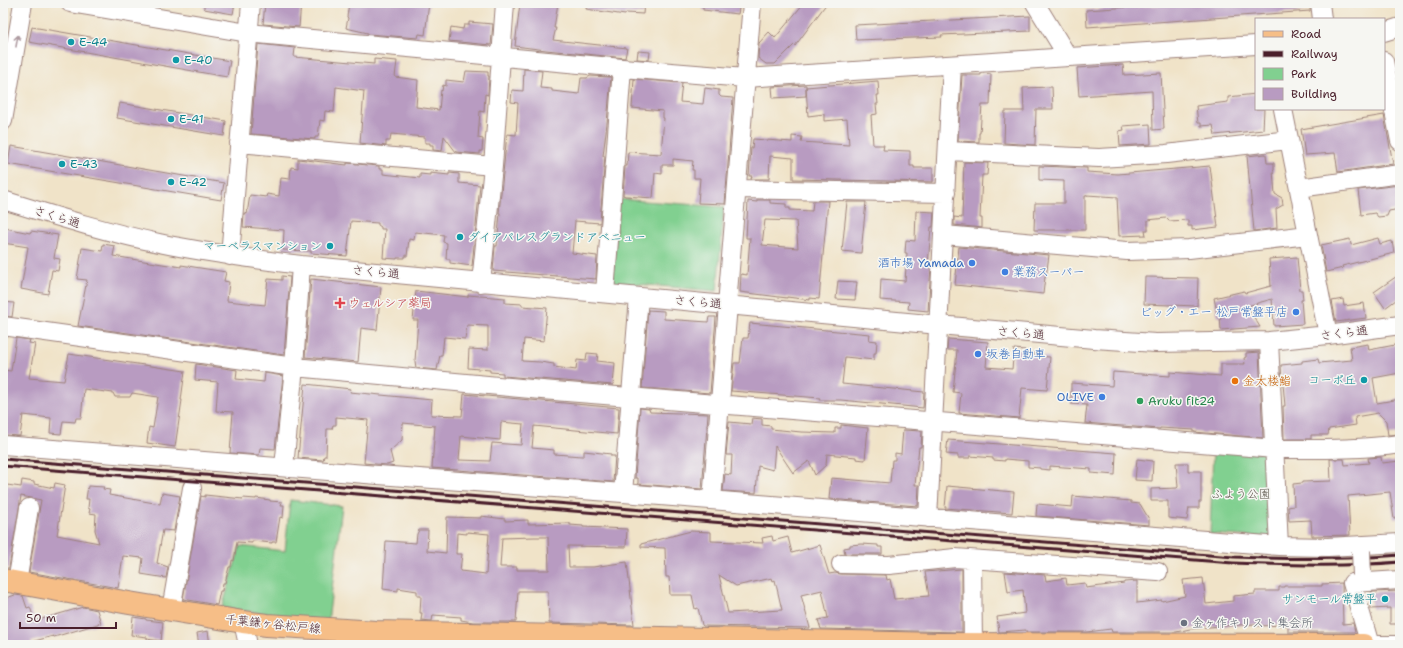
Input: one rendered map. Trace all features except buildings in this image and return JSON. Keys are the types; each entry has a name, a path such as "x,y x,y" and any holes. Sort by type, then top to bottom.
{"main road":[{"name":"千葉鎌ヶ谷松戸線","path":"10,581 243,622 376,632 795,643 941,645 1363,645"}],"street":[{"path":"3,121 23,3"},
{"path":"70,3 248,33 745,78 1255,45"},
{"path":"230,256 251,3"},
{"path":"481,283 493,166 505,3"},
{"path":"712,500 752,3"},
{"path":"1035,3 1068,58"},
{"path":"1320,3 1322,18"},
{"path":"1385,32 1400,27"},
{"path":"928,518 952,65"},
{"path":"1385,66 1399,131"},
{"path":"605,293 622,68"},
{"path":"1283,110 1328,335"},
{"path":"948,151 1099,158 1166,154 1289,140"},
{"path":"239,143 493,166"},
{"path":"1299,188 1400,174"},
{"path":"737,189 946,193"},
{"name":"さくら通","path":"3,200 96,229 160,244 301,266 1094,339 1156,343 1268,341 1328,335 1400,325"},
{"path":"944,235 1127,251 1189,249 1308,235"},
{"path":"284,467 294,367 301,266"},
{"path":"623,493 639,297"},
{"path":"3,326 294,367 542,390 1275,449 1330,450 1381,447 1400,444"},
{"path":"1268,341 1275,449 1279,546"},
{"path":"3,445 1279,546 1328,547 1400,544"},
{"path":"171,610 192,488"},
{"path":"10,581 29,508"},
{"path":"1361,551 1362,575"},
{"path":"842,564 889,565 955,558 1158,572"},
{"path":"972,560 973,644"},
{"path":"1400,580 1352,583 1372,645 1400,645"},
{"path":"243,622 248,645"}],"green space":[{"path":"618,199 724,207 717,291 613,282"},
{"name":"ふよう公園","path":"1213,450 1270,453 1272,538 1210,534"},
{"path":"290,500 342,506 328,622 222,608 240,546 285,551"}],"railway":[{"path":"3,459 1234,557 1317,559 1400,555"},
{"path":"3,466 1233,563 1337,565 1400,562"}],"place":[{"name":"E-44","path":"71,42"},
{"name":"E-40","path":"176,60"},
{"name":"E-41","path":"171,119"},
{"name":"E-43","path":"62,164"},
{"name":"E-42","path":"171,182"},
{"name":"ダイアパレスグランドアベニュー","path":"460,237"},
{"name":"マーベラスマンション","path":"330,246"},
{"name":"酒市場 Yamada","path":"972,263"},
{"name":"業務スーパー","path":"1005,272"},
{"name":"ウェルシア薬局","path":"340,303"},
{"name":"ビッグ・エー 松戸常盤平店","path":"1296,312"},
{"name":"坂巻自動車","path":"978,354"},
{"name":"コーポ丘","path":"1364,380"},
{"name":"金太楼鮨","path":"1235,381"},
{"name":"OLIVE","path":"1102,397"},
{"name":"Aruku fit24","path":"1140,401"},
{"name":"サンモール常盤平","path":"1385,599"},
{"name":"金ヶ作キリスト集会所","path":"1184,623"}]}
